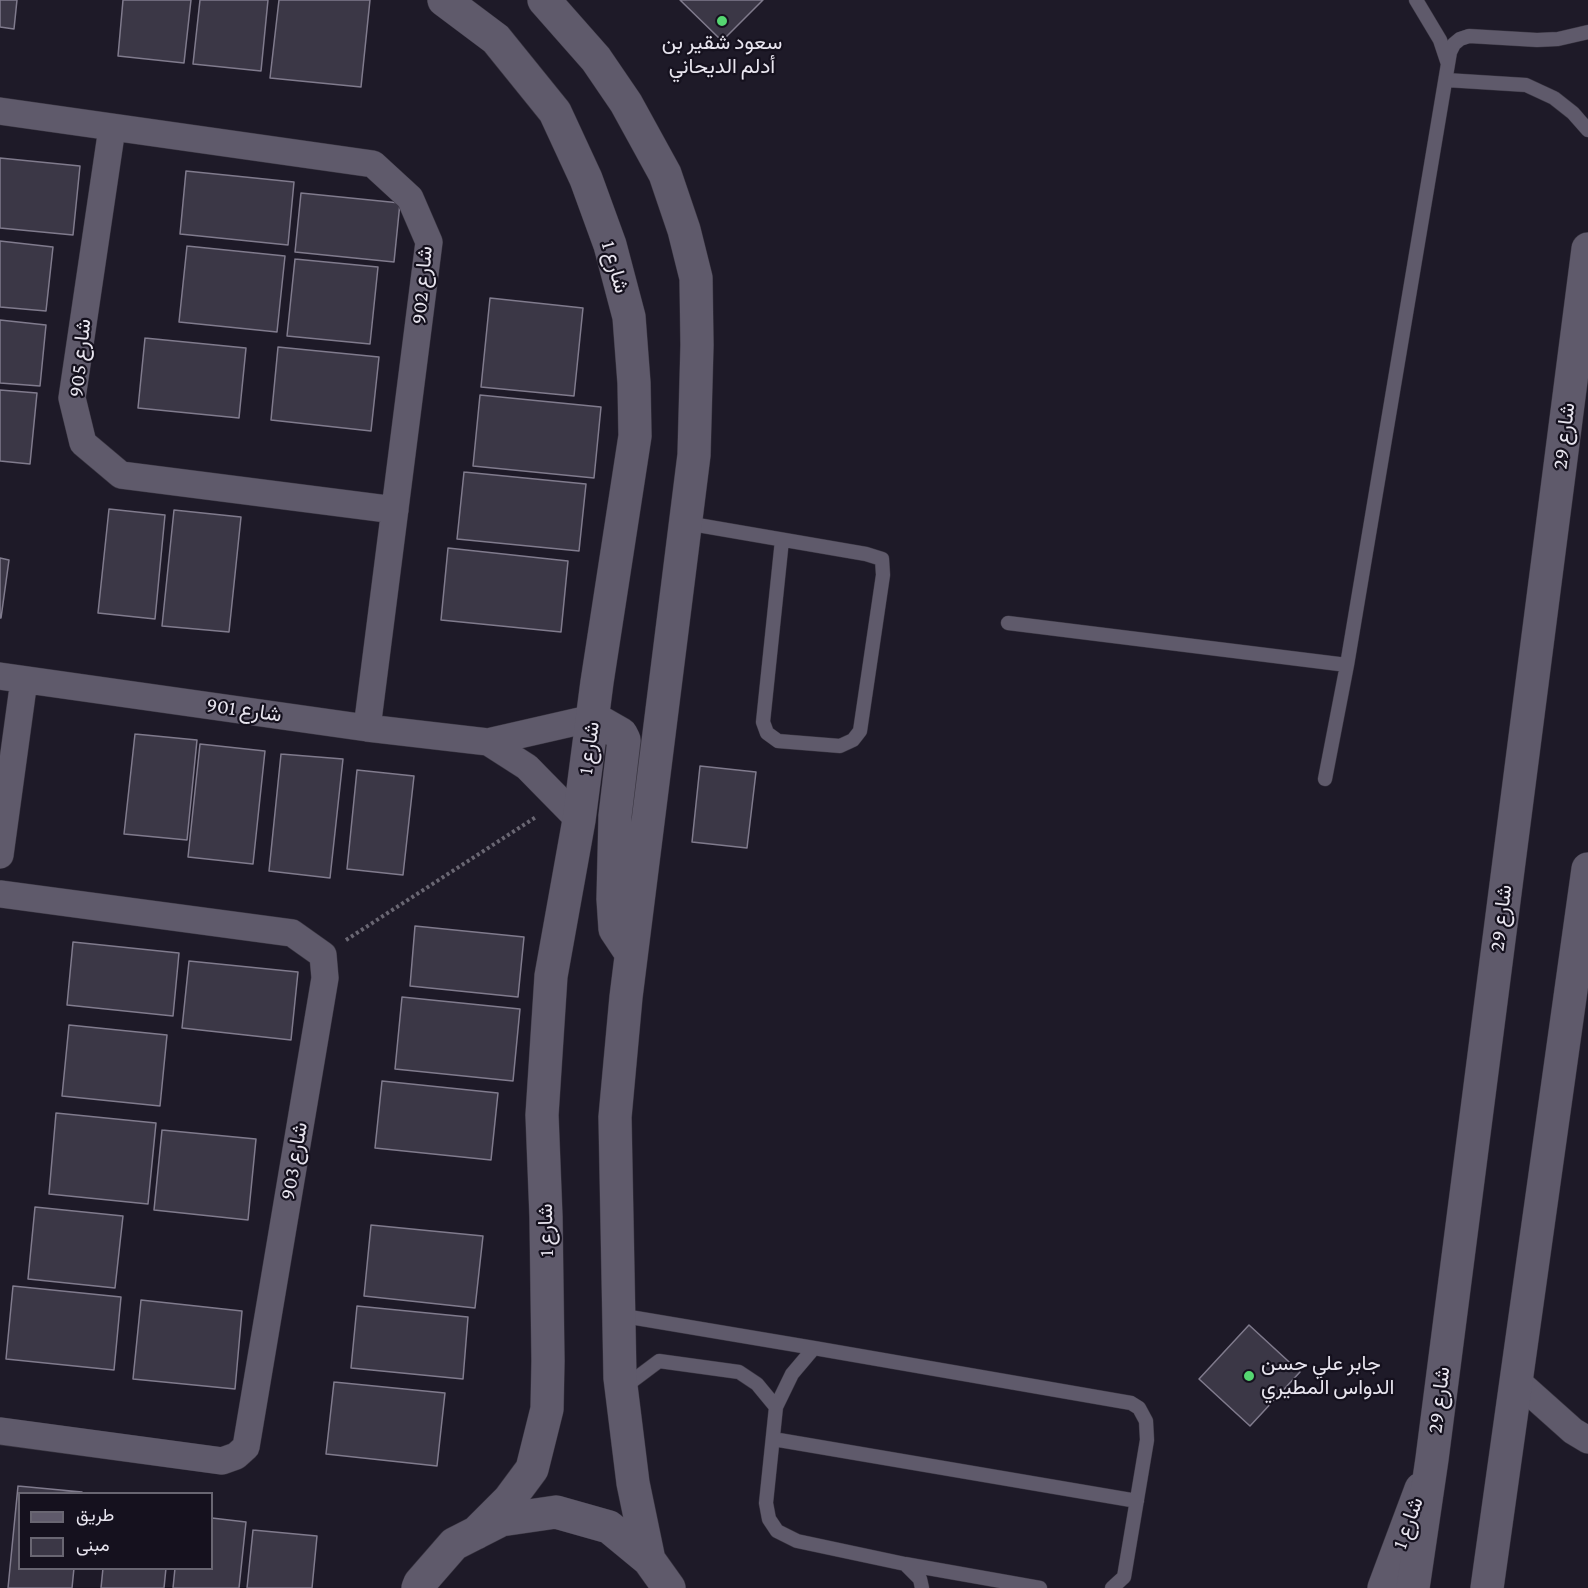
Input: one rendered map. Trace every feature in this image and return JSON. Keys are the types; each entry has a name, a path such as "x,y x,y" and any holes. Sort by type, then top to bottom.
{"street":[{"name":"شارع 1","path":"444,0 496,39 555,112 586,179 610,245 629,317 634,382 635,436 592,718 570,810 551,976 542,1115 548,1324 547,1409 532,1469 509,1500 476,1533"},
{"path":"546,1 596,58 626,103 666,174 696,278 694,455 632,955 615,1117 621,1390 633,1483 649,1560"},
{"name":"شارع 902","path":"0,111 373,164 410,198 429,242 367,728"},
{"name":"شارع 905","path":"112,128 72,398 83,443 121,475 395,510"},
{"name":"شارع 29","path":"1413,1588 1432,1459 1588,249"},
{"name":"شارع 901","path":"12,678 367,728 488,742 592,718"},
{"path":"0,855 12,678"},
{"path":"592,718 621,734 624,740 615,816 613,899 615,929 632,955"},
{"name":"شارع 901","path":"488,742 527,767 570,810"},
{"path":"1487,1588 1588,869"},
{"path":"0,894 292,933 323,955"},
{"name":"شارع 903","path":"0,1431 222,1461 236,1456 246,1447 325,978 323,955"},
{"path":"1517,1381 1573,1431 1588,1440"},
{"name":"شارع 1","path":"1384,1588 1432,1459"},
{"path":"418,1588 454,1544 501,1520 556,1512 609,1527 649,1560 669,1588"}],"lane":[{"path":"1416,0 1440,40 1448,66"},
{"path":"1325,779 1347,665 1450,52 1454,44 1469,36 1537,40 1558,39 1588,32"},
{"path":"1446,80 1526,85 1554,98 1573,113 1588,130"},
{"path":"686,523 866,554 882,559 884,575 860,731 853,741 840,746 778,741 767,733 763,722 782,540"},
{"path":"1008,623 1347,665"},
{"path":"618,1315 1131,1403 1139,1408 1146,1421 1147,1440 1124,1577 1112,1588"},
{"path":"814,1348 792,1374 776,1407 766,1503 769,1519 777,1531 797,1541 987,1584 1040,1588"},
{"path":"621,1390 659,1361 739,1372 757,1384 776,1407"},
{"path":"773,1439 1137,1501"},
{"path":"905,1564 920,1579 922,1588"}],"path":[{"path":"323,955 570,810"}],"building":[{"path":"0,0 17,0 14,29 0,27"},
{"path":"123,0 191,0 184,63 118,56"},
{"path":"200,0 268,0 261,71 193,64"},
{"path":"279,0 370,0 361,87 270,78"},
{"name":"سعود شقير بن أدلم الديحاني","path":"680,0 763,0 722,41"},
{"path":"0,158 80,166 73,235 0,228"},
{"path":"186,171 294,182 288,245 180,234"},
{"path":"301,193 400,203 394,262 295,252"},
{"path":"0,241 53,247 46,311 0,307"},
{"path":"187,246 285,256 277,332 179,322"},
{"path":"295,259 378,267 370,344 287,336"},
{"path":"490,298 583,308 574,396 481,387"},
{"path":"0,320 46,325 40,386 0,383"},
{"path":"145,338 246,348 239,418 138,408"},
{"path":"278,347 379,357 371,431 271,420"},
{"path":"0,390 37,393 30,464 0,461"},
{"path":"480,395 601,407 594,478 473,466"},
{"path":"464,472 586,484 579,551 457,539"},
{"path":"109,509 165,515 155,619 98,613"},
{"path":"174,510 241,517 229,632 162,626"},
{"path":"448,548 568,561 561,632 441,620"},
{"path":"0,558 9,560 1,618 0,618"},
{"path":"135,734 197,740 187,840 124,834"},
{"path":"200,744 265,751 253,864 188,857"},
{"path":"281,754 343,759 330,878 269,871"},
{"path":"700,766 756,772 747,848 692,842"},
{"path":"357,770 414,776 403,875 347,869"},
{"path":"415,926 524,937 518,997 410,986"},
{"path":"73,942 179,953 173,1016 67,1005"},
{"path":"189,961 298,972 291,1040 182,1028"},
{"path":"402,997 520,1009 513,1081 395,1069"},
{"path":"69,1025 167,1035 160,1106 62,1096"},
{"path":"382,1081 498,1093 491,1160 375,1148"},
{"path":"56,1113 156,1123 148,1204 49,1194"},
{"path":"162,1130 256,1139 248,1220 154,1210"},
{"path":"35,1207 123,1216 115,1288 28,1279"},
{"path":"371,1225 483,1236 475,1308 364,1296"},
{"path":"13,1286 121,1297 114,1370 6,1359"},
{"path":"141,1300 242,1311 235,1389 133,1379"},
{"path":"357,1306 468,1317 463,1379 351,1368"},
{"name":"جابر علي حسن الدواس المطيري","path":"1249,1325 1300,1372 1250,1426 1199,1379"},
{"path":"334,1382 445,1393 437,1466 326,1454"},
{"path":"18,1486 82,1492 18,1492 18,1570 74,1570 72,1588 8,1588"},
{"path":"213,1518 246,1522 239,1588 173,1588 175,1570 213,1570"},
{"path":"253,1530 317,1536 312,1588 247,1588"},
{"path":"103,1570 166,1570 164,1588 101,1588"}],"place":[{"name":"سعود شقير بن أدلم الديحاني","path":"722,21"},
{"name":"جابر علي حسن الدواس المطيري","path":"1249,1376"}]}
